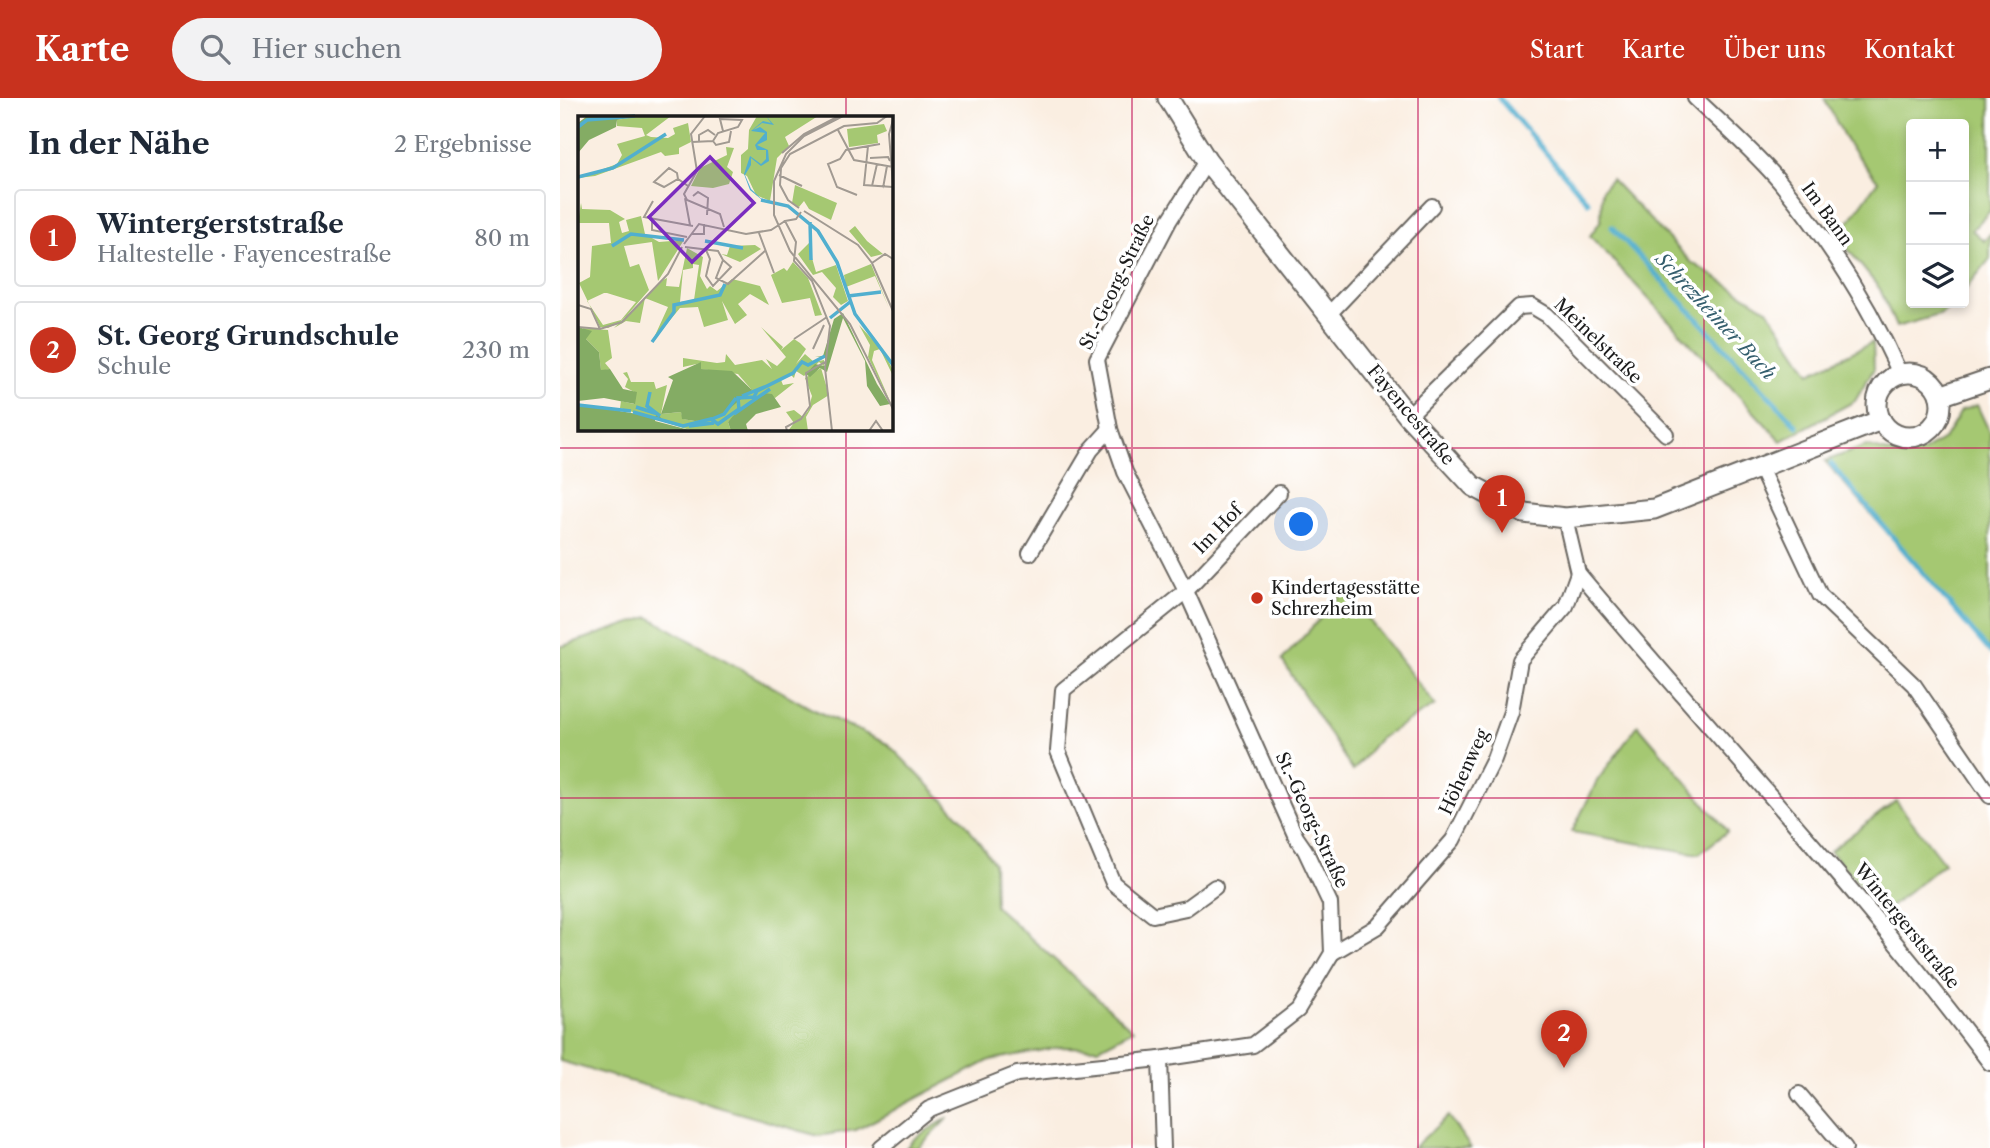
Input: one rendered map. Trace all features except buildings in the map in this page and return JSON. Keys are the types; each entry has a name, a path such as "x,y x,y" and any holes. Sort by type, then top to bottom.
{"street":[{"name":"Fayencestraße","path":"1168,98 1207,161 1408,416 1473,486 1524,513 1565,518 1654,509 1881,420"},
{"name":"Im Bann","path":"1695,98 1779,181 1835,258 1885,340 1900,374"},
{"name":"St.-Georg-Straße","path":"1207,161 1169,220 1097,359 1110,429 1125,472 1186,591 1296,837 1305,850 1329,903 1332,953"},
{"path":"1328,315 1432,206"},
{"name":"Meinelstraße","path":"1408,416 1519,307 1532,306 1547,315 1666,434"},
{"path":"1900,374 1920,375 1936,387 1940,396 1939,417 1926,432 1906,437 1895,434 1881,420 1877,401 1880,392 1884,384 1900,374"},
{"path":"1940,396 1990,379"},
{"path":"1030,553 1091,450 1110,429"},
{"path":"1760,468 1820,596 1914,685 1990,796"},
{"name":"Im Hof","path":"1215,887 1186,908 1153,915 1114,883 1058,751 1063,690 1186,591 1279,493"},
{"name":"Wintergerststraße","path":"1565,518 1578,573 1846,881 1924,975 1990,1063"},
{"name":"Höhenweg","path":"1332,953 1378,926 1453,841 1498,748 1511,712 1520,660 1566,606 1578,573"},
{"path":"881,1148 929,1110 1017,1074 1160,1059 1253,1045 1298,1010 1332,953"},
{"path":"1160,1059 1163,1148"},
{"path":"1799,1094 1845,1148"}],"green space":[{"path":"1824,98 1990,98 1990,211 1972,230 1984,241 1990,234 1990,259 1969,285 1969,119 1906,119 1906,308 1948,308 1942,314 1896,327 1880,289 1838,237 1878,181 1848,144"},
{"path":"1611,179 1691,262 1768,310 1810,373 1873,342 1874,369 1855,401 1781,441 1590,236 1601,220 1602,190"},
{"path":"1977,405 1990,433 1990,651 1825,461 1866,446 1895,454 1922,452 1945,438 1961,411"},
{"path":"1346,590 1435,705 1379,739 1353,771 1282,660"},
{"path":"649,617 814,710 888,744 964,821 994,863 995,906 1133,1030 1099,1048 1060,1047 990,1060 856,1130 818,1136 560,1061 560,647"},
{"path":"1638,725 1728,831 1699,854 1572,832 1597,781"},
{"path":"1896,801 1944,863 1884,912 1830,851"},
{"path":"1448,1116 1471,1148 1413,1148"},
{"path":"949,1117 918,1148 906,1148 915,1138"}],"waterway":[{"name":"Schrezheimer Bach","path":"1499,98 1588,202"},
{"name":"Schrezheimer Bach","path":"1612,227 1797,426"},
{"name":"Schrezheimer Bach","path":"1831,464 1990,652"}],"place":[{"name":"Wintergerststraße","path":"1502,533"},
{"name":"Kindertagesstätte Schrezheim","path":"1257,598"},
{"name":"St. Georg Grundschule","path":"1564,1068"}]}
